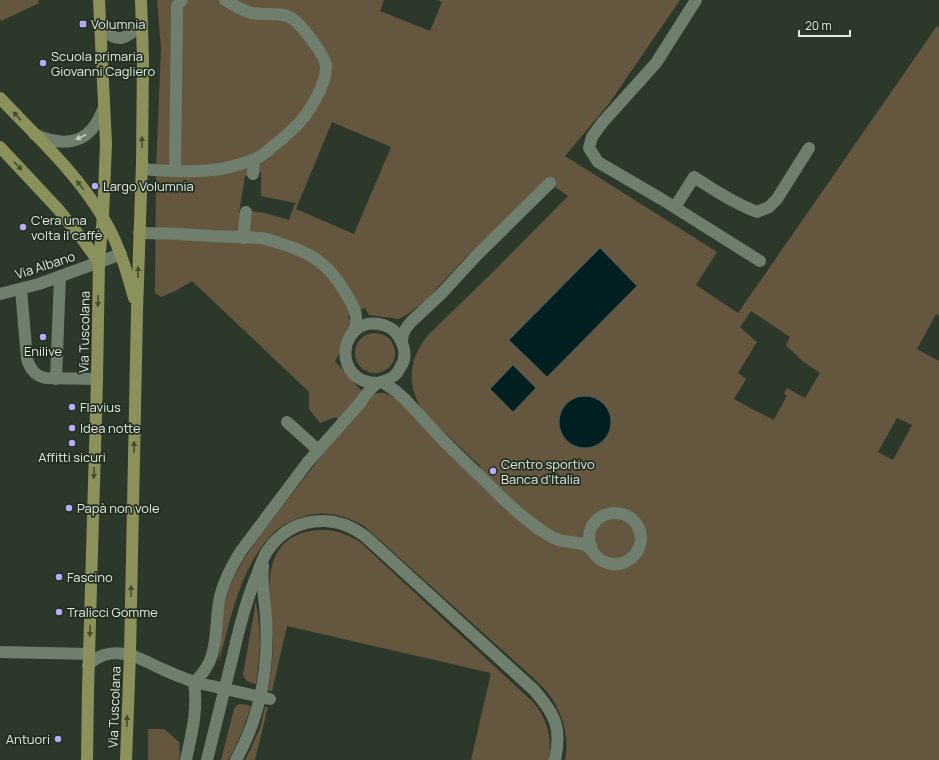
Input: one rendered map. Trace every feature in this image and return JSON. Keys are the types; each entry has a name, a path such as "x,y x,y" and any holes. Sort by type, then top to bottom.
{"main road":[{"name":"Via Tuscolana","path":"87,760 99,262 103,216 106,144 100,0"},
{"name":"Via Tuscolana","path":"126,760 142,169 141,0"},
{"path":"0,98 70,171 103,216 113,235 125,265 137,311"},
{"path":"0,147 70,223 99,262"}],"street":[{"path":"175,171 177,6 182,0"},
{"path":"142,169 202,171 221,169 254,160 265,153 296,126 314,102 320,91 325,76 326,65 317,47 292,18 283,15 252,13 225,0"},
{"path":"696,0 656,63 602,123 592,137 589,148 598,162 675,207 760,261"},
{"path":"101,27 113,38 120,39 132,33 142,23"},
{"path":"34,134 45,139 62,142 83,137 93,128 104,107"},
{"path":"675,207 694,177 725,197 744,207 757,212 769,207 777,199 809,148"},
{"path":"253,174 254,160"},
{"path":"402,341 402,336 406,327 550,183"},
{"path":"243,238 246,212"},
{"path":"140,232 263,238 292,247 314,257 330,271 342,286 351,301 356,314 356,322 346,349 346,360 352,373 363,380 380,383 392,388 404,398 443,440 502,498 549,535 558,540 584,545 588,547 600,560 615,564 627,561 634,556 639,549 641,538 638,527 630,517 619,512 613,512 598,519 585,538 571,542"},
{"path":"99,262 121,254"},
{"name":"Via Albano","path":"0,294 39,284 99,262"},
{"path":"56,379 60,276"},
{"path":"21,289 28,364 31,369 37,375 46,378 97,379"},
{"path":"356,314 363,320 383,325 392,329 398,334 405,351 403,364 395,379 396,385 404,398"},
{"path":"392,329 401,328 411,322"},
{"path":"351,335 360,327 375,324"},
{"path":"194,682 204,673 212,658 219,602 223,587 234,562 259,526 318,450 365,396 380,383 397,374"},
{"path":"363,380 367,390 365,396"},
{"path":"287,422 318,450"},
{"path":"207,760 243,611 265,555 281,536 293,528 307,522 332,521 358,530 534,690 551,712 554,720 558,735 555,760"},
{"path":"590,530 589,541 592,552"},
{"path":"236,760 249,734 255,716 265,698 266,617 262,580 265,555"},
{"path":"0,652 89,659"},
{"name":"Via Tuscolana","path":"89,659 109,654 130,654"},
{"path":"130,654 194,682 265,698"},
{"path":"186,760 195,718 196,697 194,682"}],"shaded area":[{"path":"0,0 38,0 39,3 1,21"},
{"path":"157,0 384,0 380,11 430,31 442,2 438,0 680,0 608,105 565,156 717,252 696,285 738,313 937,26 939,28 939,316 936,314 917,349 939,361 939,760 565,760 566,742 564,724 557,707 547,692 529,674 364,526 350,519 328,514 313,514 287,523 275,531 259,551 250,565 237,596 219,662 225,603 231,584 240,567 250,550 290,496 345,426 336,417 320,423 309,409 309,392 192,281 161,297 155,293 156,170 161,48","holes":["332,122 391,147 354,234 296,209","261,172 261,196 295,203 289,220 252,211 239,213 245,176","547,181 568,196 428,335 416,354 413,364 412,383 418,403 424,413 481,467 474,474 401,402 384,393 377,393 367,396 335,361 341,351 350,321 348,316 365,308 369,315 399,319 426,300 467,256","751,311 790,337 786,345 801,360 820,373 805,398 787,388 784,394 787,395 774,420 734,399 746,379 738,373 757,342 740,327","897,418 912,425 893,460 878,452"]},
{"path":"379,333 386,336 392,342 395,353 394,361 386,370 379,373 371,373 364,370 356,361 355,349 358,342 367,334"},
{"path":"324,530 343,533 360,542 534,703 543,716 548,730 550,744 549,760 471,760 491,673 287,626 272,691 268,691 273,648 270,582 276,554 284,543 297,535"},
{"path":"255,602 258,613 260,639 256,684 246,680 243,674"},
{"path":"241,704 251,706 238,740 228,760 221,760 234,709 237,705"},
{"path":"265,707 268,707 255,760 245,760 260,728"},
{"path":"148,729 164,729 179,742 179,760 148,760"}],"water":[{"path":"600,248 637,286 547,377 509,340"},
{"path":"513,365 536,388 513,412 490,389"},
{"path":"585,396 595,398 603,404 609,412 611,422 609,432 603,440 595,446 585,448 575,446 567,440 561,432 559,422 561,412 567,404 575,398"}],"place":[{"name":"Volumnia","path":"83,24"},
{"name":"Scuola primaria Giovanni Cagliero","path":"43,63"},
{"name":"Largo Volumnia","path":"95,186"},
{"name":"C'era una volta il caffè","path":"23,227"},
{"name":"Enilive","path":"43,337"},
{"name":"Flavius","path":"72,407"},
{"name":"Idea notte","path":"72,428"},
{"name":"Affitti sicuri","path":"72,443"},
{"name":"Centro sportivo Banca d'Italia","path":"493,471"},
{"name":"Papà non vole","path":"69,508"},
{"name":"Fascino","path":"59,577"},
{"name":"Tralicci Gomme","path":"59,612"},
{"name":"Antuori","path":"58,739"}]}
